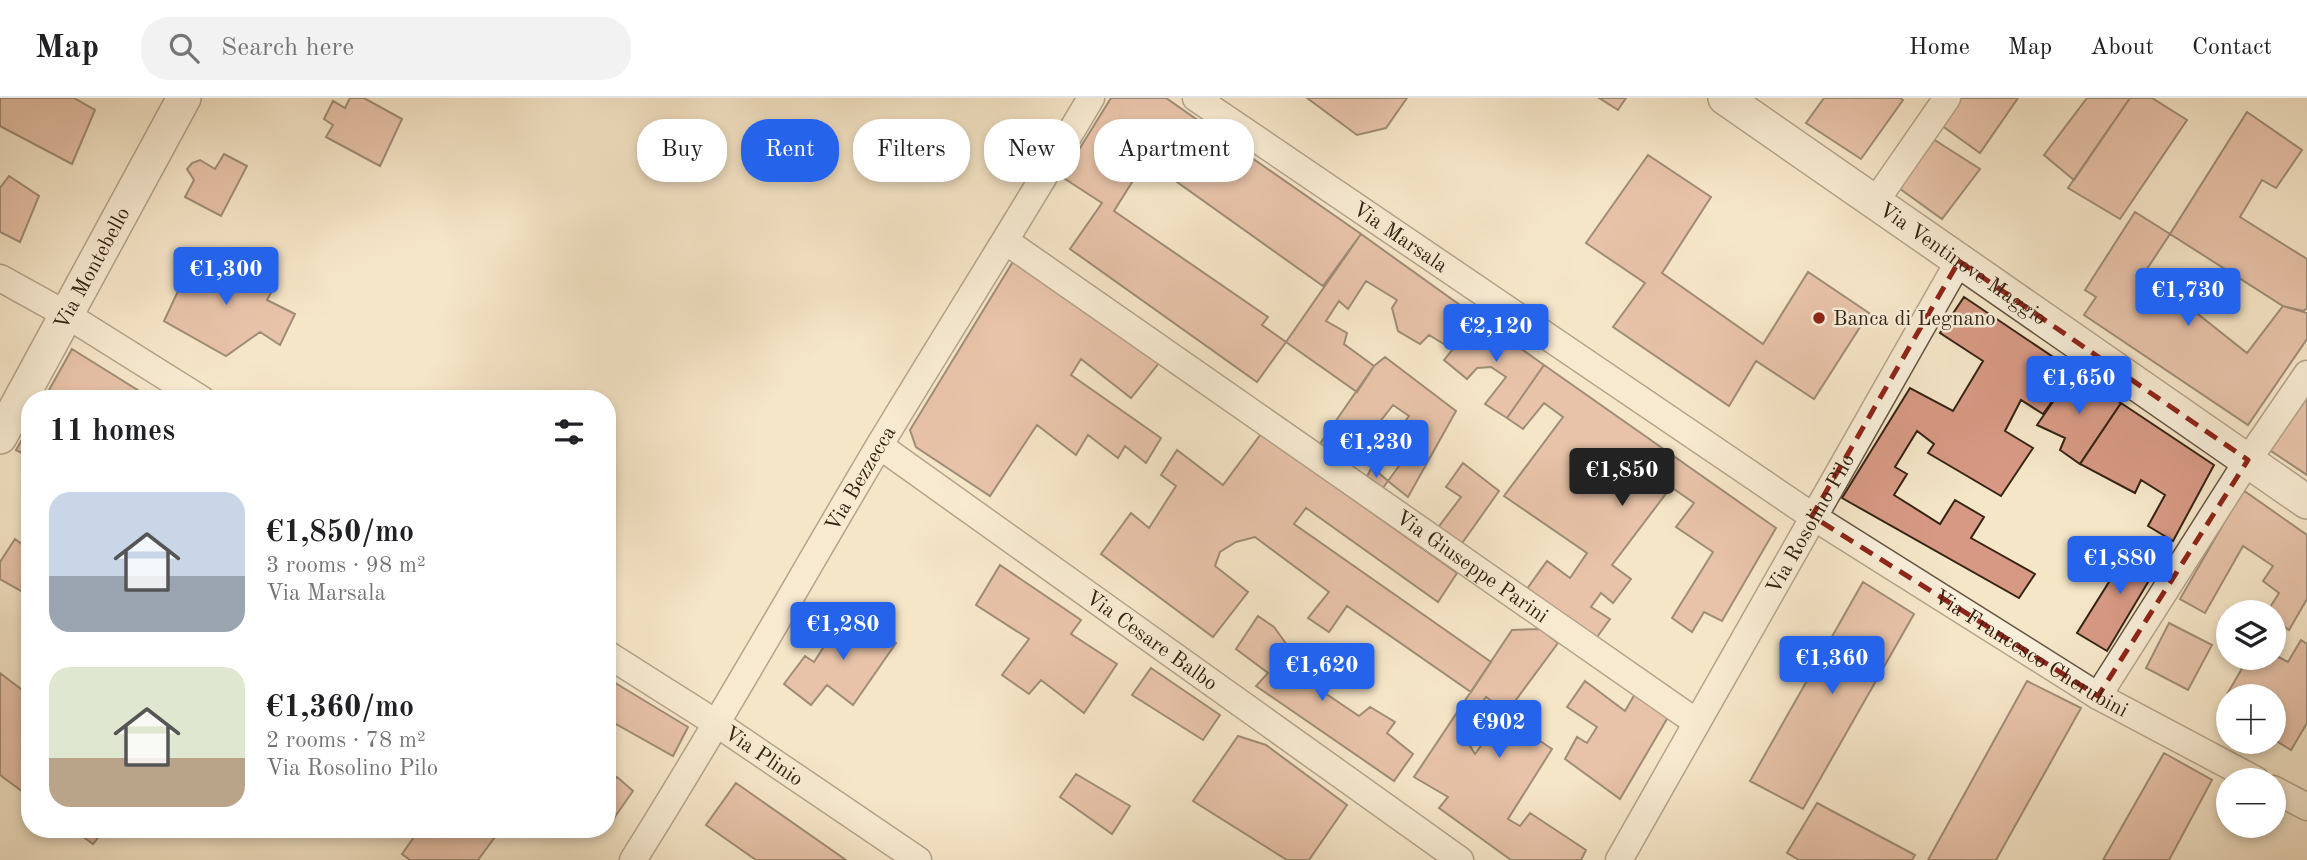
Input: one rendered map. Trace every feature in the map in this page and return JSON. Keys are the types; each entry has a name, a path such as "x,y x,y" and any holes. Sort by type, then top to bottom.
{"street":[{"name":"Via Montebello","path":"26,390 184,98"},
{"name":"Via Bezzecca","path":"633,860 719,725 880,446 1007,242 1091,98"},
{"name":"Via Marsala","path":"1196,98 1812,516"},
{"name":"Via Ventinove Maggio","path":"1725,98 2307,502"},
{"path":"1875,202 1947,98"},
{"name":"Via Giuseppe Parini","path":"1007,242 1696,722"},
{"name":"Via Rosolino Pilo","path":"1619,860 1959,261"},
{"path":"0,278 68,315 187,390"},
{"path":"2098,696 2248,460 2307,374"},
{"name":"Via Montebello","path":"0,437 21,399"},
{"name":"Via Cesare Balbo","path":"880,446 1460,860"},
{"name":"Via Francesco Cherubini","path":"1812,516 2098,696 2233,768"},
{"name":"Via Plinio","path":"616,660 719,725 918,860"},
{"path":"2286,796 2307,807"}],"highlighted area":[{"path":"1959,261 2248,460 2098,696 1812,516"}],"building":[{"path":"0,98 74,98 95,110 72,164 0,126"},
{"path":"350,98 364,98 402,119 380,166 326,137 333,125 324,119 333,101 345,108"},
{"path":"1111,98 1166,98 1196,119 1098,119"},
{"path":"1307,98 1407,98 1386,128 1357,135"},
{"path":"1599,98 1626,98 1618,110"},
{"path":"1824,98 1903,100 1861,159 1806,123"},
{"path":"1960,98 2018,98 1980,153 1941,125"},
{"path":"2087,98 2130,98 2074,180 2044,155"},
{"path":"2130,98 2152,98 2187,120 2120,219 2068,188"},
{"path":"2247,112 2302,150 2276,188 2262,180 2240,217 2307,259 2307,308 2304,311 2283,306 2170,234"},
{"path":"1094,125 1094,182 1132,182 1114,211 1268,317 1262,325 1286,342 1257,382 1070,249 1102,203 1070,182 1080,182 1080,148"},
{"path":"1930,137 1980,169 1942,219 1896,186"},
{"path":"224,154 247,166 221,216 185,197 194,180 187,169 192,163 200,160 215,169"},
{"path":"1648,155 1711,197 1662,273 1763,344 1808,272 1869,313 1814,399 1756,361 1729,406 1613,327 1645,283 1586,243"},
{"path":"1254,159 1361,234 1323,286 1177,182 1254,182"},
{"path":"9,176 39,196 20,242 0,232 0,188"},
{"path":"2135,212 2170,234 2145,272 2247,353 2283,306 2307,313 2307,339 2248,425 2084,315 2096,297 2085,290"},
{"path":"1361,234 1478,318 1452,349 1429,335 1420,344 1398,331 1392,308 1397,300 1366,281 1348,309 1339,301 1326,321 1347,333 1344,344 1374,366 1357,392 1286,342"},
{"path":"202,254 274,287 267,300 295,314 280,345 260,332 226,356 164,321 193,259"},
{"path":"1014,260 1159,363 1131,398 1081,359 1071,375 1161,438 1146,463 1125,446 1118,458 1088,435 1076,455 1037,425 990,496 916,447 910,430"},
{"path":"1964,297 2074,371 2043,414 2021,400 2005,431 2033,448 2001,496 1928,453 1934,444 1917,431 1895,467 1907,474 1894,495 1940,524 1955,500 1984,517 1971,538 2035,574 2019,598 1842,498 1910,388 1953,411 1983,361 1940,333"},
{"path":"1478,318 1544,365 1507,418 1485,404 1506,377 1491,367 1477,368 1467,379 1444,360"},
{"path":"72,349 138,390 49,390"},
{"path":"1385,357 1456,411 1408,497 1388,481 1412,448 1395,435 1409,416 1393,405 1344,468 1317,448 1374,366"},
{"path":"1544,365 1776,528 1722,621 1704,612 1692,632 1672,618 1713,552 1676,527 1694,503 1671,487 1612,565 1631,579 1613,603 1601,593 1591,607 1610,619 1595,640 1524,593 1547,561 1570,578 1587,553 1504,496 1563,417 1544,403 1523,429 1507,418"},
{"path":"2074,371 2121,403 2080,464 2060,450 2065,438 2037,425"},
{"path":"2307,389 2307,475 2268,449"},
{"path":"2121,403 2214,465 2173,541 2148,526 2165,495 2141,480 2135,493 2080,464"},
{"path":"1261,434 1457,573 1438,602 1306,508 1294,524 1491,662 1471,692 1347,606 1329,632 1308,618 1329,592 1255,537 1236,542 1220,552 1215,566 1248,592 1213,637 1101,554 1131,513 1149,528 1176,486 1161,475 1177,450 1223,485"},
{"path":"1463,463 1499,491 1458,549 1434,533 1461,497 1446,487"},
{"path":"1372,467 1388,481 1380,492 1364,482"},
{"path":"2243,490 2307,535 2307,599 2289,630 2286,628 2286,600 2275,600 2279,593 2263,581 2273,566 2243,546 2205,613 2180,599"},
{"path":"15,539 21,544 21,591 0,579 0,562"},
{"path":"2136,539 2163,557 2107,651 2077,633"},
{"path":"1000,565 1081,620 1071,634 1117,664 1084,713 1041,680 1029,694 1002,675 1029,639 976,605"},
{"path":"1863,582 1914,614 1803,809 1750,781"},
{"path":"846,612 896,643 853,705 827,685 811,705 784,684 805,656 814,662"},
{"path":"1258,616 1274,627 1287,645 1279,657 1304,675 1314,661 1334,676 1322,691 1359,716 1370,707 1395,722 1387,733 1413,754 1394,781 1256,686 1268,673 1236,649"},
{"path":"2169,623 2212,645 2188,690 2146,668"},
{"path":"1540,629 1558,643 1507,712 1486,697 1462,733 1475,754 1503,716 1552,749 1508,819 1520,826 1530,813 1586,850 1581,860 1511,860 1439,808 1448,797 1414,777 1512,630"},
{"path":"2301,640 2307,644 2307,723 2291,750 2286,747 2286,684 2233,684 2241,670 2286,670 2286,661 2288,662"},
{"path":"1151,668 1220,715 1203,740 1132,695"},
{"path":"0,673 21,689 21,790 0,775"},
{"path":"1585,681 1625,711 1636,692 1671,712 1620,799 1565,759 1577,737 1587,743 1597,727 1567,707"},
{"path":"2027,681 2081,708 1996,860 1928,860"},
{"path":"616,683 688,727 673,756 616,724"},
{"path":"1238,736 1266,745 1347,805 1309,860 1287,860 1193,801"},
{"path":"2164,753 2212,780 2169,860 2103,860"},
{"path":"1076,774 1130,806 1112,834 1060,797"},
{"path":"616,778 633,791 616,815"},
{"path":"736,783 846,860 756,860 706,825"},
{"path":"1817,803 1915,855 1912,860 1799,860 1787,853"},
{"path":"85,838 98,838 93,844"},
{"path":"413,838 494,838 478,860 410,860 402,854"}],"place":[{"name":"Banca di Legnano","path":"1819,318"}]}
